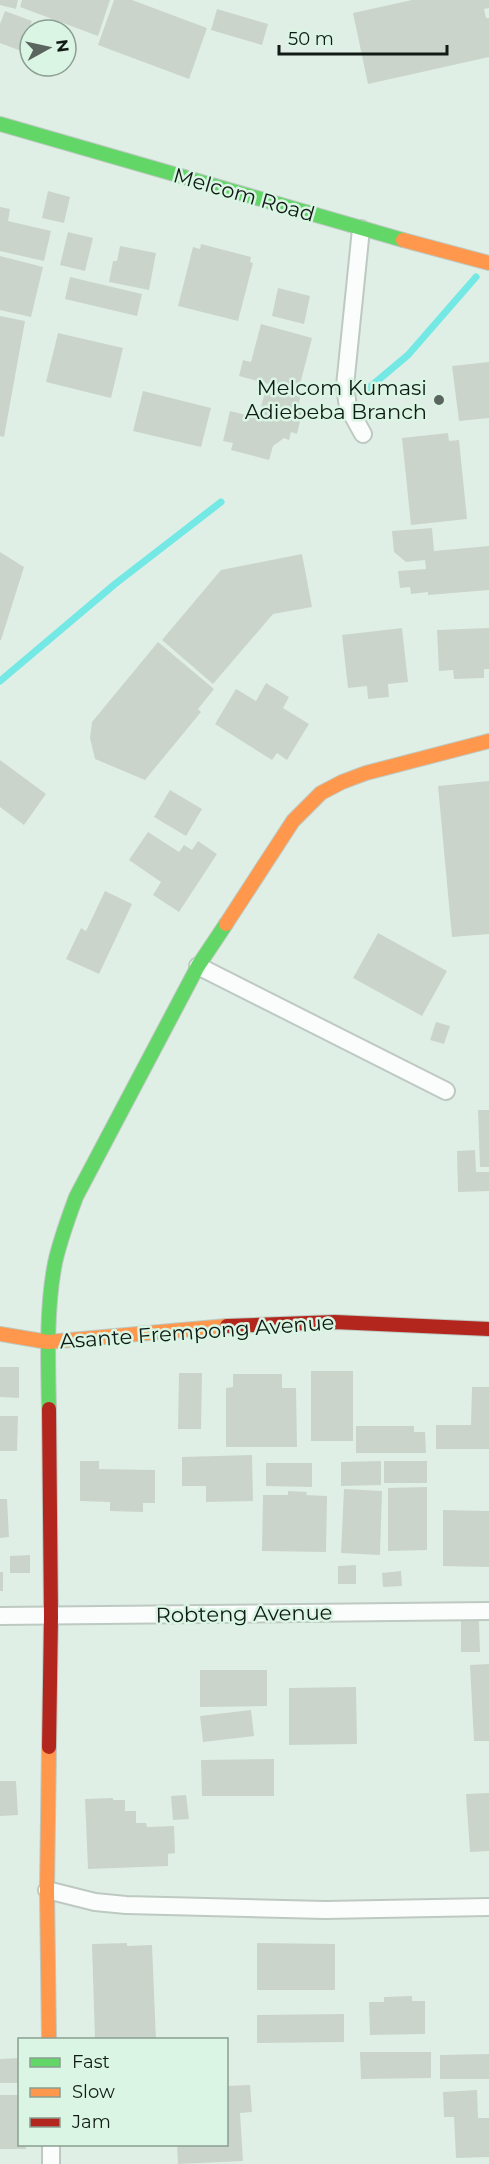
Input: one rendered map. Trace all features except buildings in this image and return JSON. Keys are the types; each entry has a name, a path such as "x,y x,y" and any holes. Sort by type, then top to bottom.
{"street":[{"name":"Melcom Road","path":"0,124 361,229 489,262"},
{"path":"361,229 345,386 348,407 363,434"},
{"path":"49,2038 46,1890 51,1617 48,1342 56,1264 64,1229 72,1208 198,966 293,820 321,793 366,772 489,741"},
{"path":"198,966 446,1091"},
{"name":"Asante Frempong Avenue","path":"0,1334 48,1342 285,1323 381,1324 489,1329"},
{"name":"Robteng Avenue","path":"0,1617 489,1611"},
{"path":"46,1890 95,1902 126,1905 325,1911 489,1907"},
{"path":"51,2146 51,2164"}],"waterway":[{"path":"364,392 408,355 476,277"},
{"path":"0,681 115,584 221,502"}],"traffic: fast":[{"path":"0,124 403,240"},
{"path":"49,1409 48,1336 52,1280 59,1246 76,1197 198,966 226,924"}],"traffic: slow":[{"path":"403,240 489,263"},
{"path":"226,924 293,821 321,793 366,773 489,741"},
{"path":"0,1334 48,1342 227,1326"},
{"path":"49,1747 47,1890 49,2038"}],"traffic: jam":[{"path":"227,1326 335,1322 489,1329"},
{"path":"49,1409 51,1617 49,1747"}],"place":[{"name":"Melcom Kumasi Adiebeba Branch","path":"439,400"}]}
